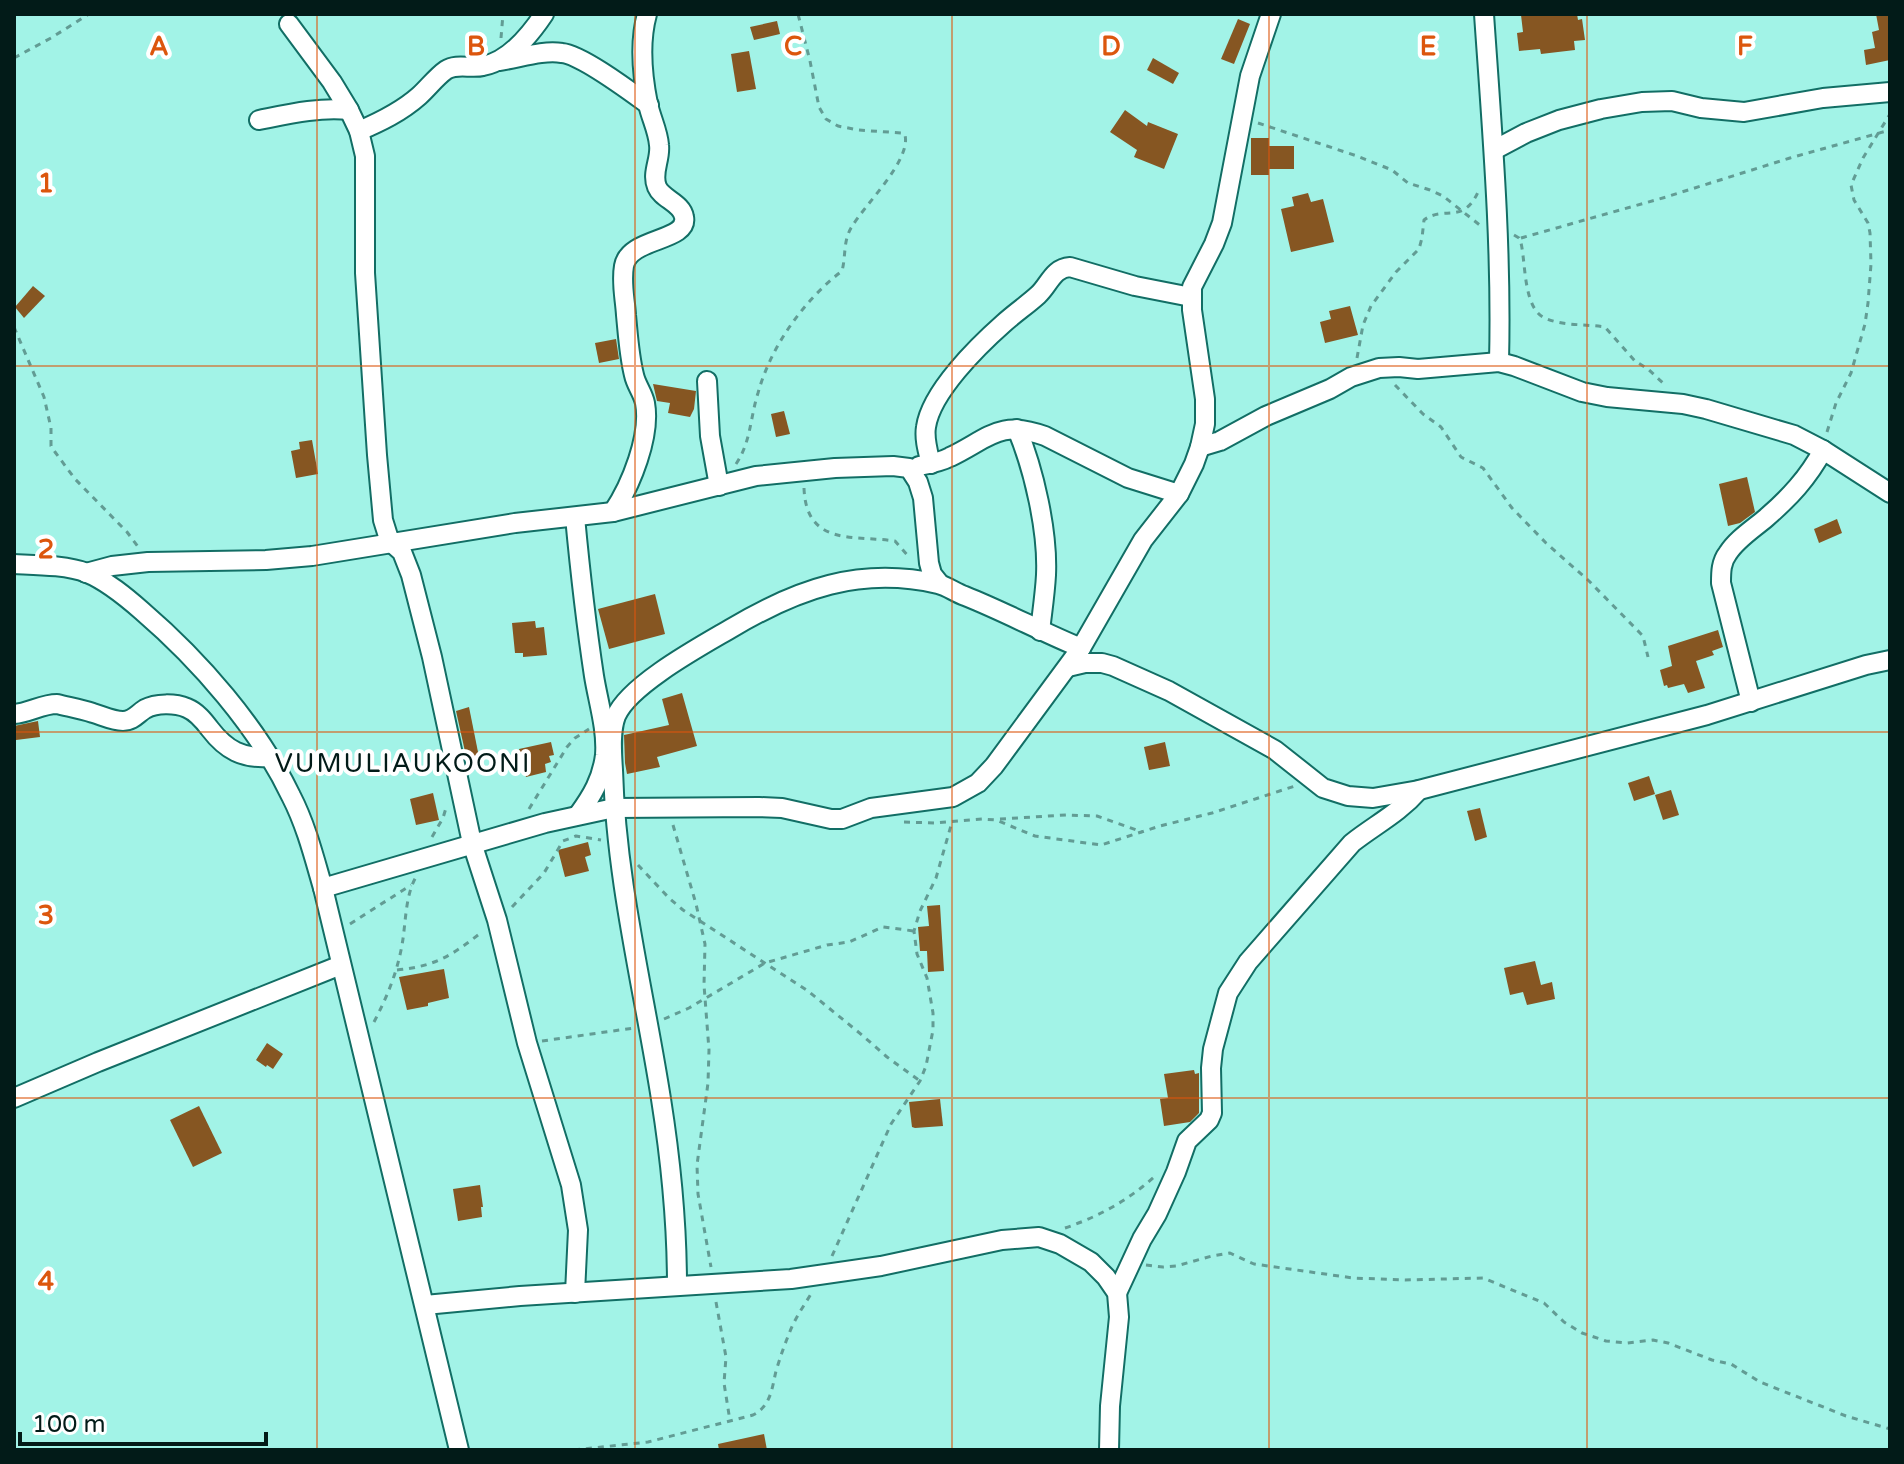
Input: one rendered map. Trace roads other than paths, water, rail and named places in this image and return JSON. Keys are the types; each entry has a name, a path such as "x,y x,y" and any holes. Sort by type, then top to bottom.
{"street":[{"path":"496,62 524,39 544,14"},
{"path":"613,512 633,475 640,453 645,413 645,402 634,376 631,356 622,285 625,259 635,249 675,233 685,221 681,209 658,190 655,171 660,148 643,69 643,28 647,14"},
{"path":"323,888 472,843 614,808 782,808 842,819 871,808 953,797 978,783 994,766 1081,648 1143,540 1179,494 1200,447 1205,424 1205,399 1191,297 1196,278 1222,223 1250,76 1271,14"},
{"path":"1484,14 1498,233 1499,362"},
{"path":"289,24 349,110 359,131 365,156 365,273 383,520 388,536 405,557 416,591 472,843 497,920 527,1043 571,1185 578,1230 575,1293"},
{"path":"359,131 403,109 449,68 485,66 551,52 568,54 600,71 649,105"},
{"path":"1494,150 1559,120 1642,102 1672,101 1701,108 1744,112 1823,98 1890,92"},
{"path":"259,120 302,112 349,110"},
{"path":"931,464 926,428 930,413 946,386 993,333 1038,295 1063,267 1191,297"},
{"path":"1200,447 1220,441 1351,377 1379,368 1418,369 1499,362 1582,392 1683,404 1794,435 1890,493"},
{"path":"707,381 710,436 719,483"},
{"path":"86,573 148,562 312,556 515,523 613,512 756,476 803,470 909,468 948,459 989,435 1017,429 1045,436 1128,478 1179,494"},
{"path":"1017,429 1031,467 1044,542 1046,575 1040,631"},
{"path":"1751,702 1721,583 1721,566 1740,540 1796,490 1812,471 1823,450"},
{"path":"909,468 923,498 927,549 936,579"},
{"path":"575,517 605,753 598,785 578,815"},
{"path":"14,564 86,573 131,602 173,638 223,693 269,757 292,796 323,888 459,1450"},
{"path":"677,1286 677,1241 667,1139 634,954 614,808 615,717 625,702 663,670 746,619 813,589 845,580 880,577 936,579 1081,648"},
{"path":"1068,667 1093,662 1113,666 1169,691 1275,750 1323,788 1348,796 1373,798 1419,790 1751,702 1890,660"},
{"path":"14,714 57,704 126,721 148,708 167,704 179,706 198,715 218,739 235,752 255,758 269,757"},
{"path":"1109,1450 1119,1317 1117,1293 1131,1259 1157,1214 1187,1141 1209,1120 1212,1113 1213,1049 1228,993 1238,975 1352,843 1398,812 1419,790"},
{"path":"14,1098 341,965"},
{"path":"425,1305 823,1275 1002,1240 1039,1237 1060,1244 1091,1262 1117,1293"}],"district":[{"name":"VUMULIAUKOONI","path":"403,763"}]}
